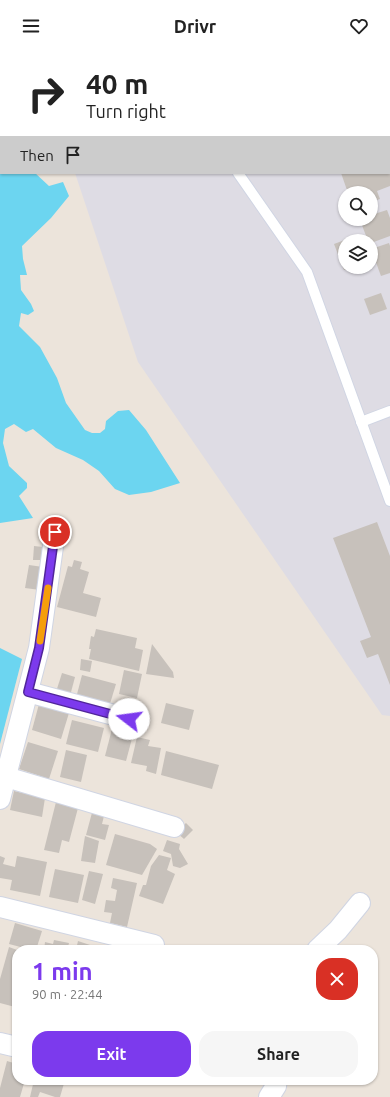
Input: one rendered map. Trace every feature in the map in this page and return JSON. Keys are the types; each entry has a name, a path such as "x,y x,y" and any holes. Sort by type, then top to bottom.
{"street":[{"path":"0,799 39,648 55,532"},
{"path":"28,692 129,719"},
{"path":"6,777 174,827"},
{"path":"322,945 338,930 360,903"},
{"path":"0,907 154,945"},
{"path":"0,1043 12,1046"},
{"path":"269,1097 276,1085"}],"lane":[{"path":"239,174 307,272 360,422 390,501"},
{"path":"360,422 390,411"}],"shaded area":[{"path":"75,174 390,174 390,716 382,715 138,362"}],"water":[{"path":"0,174 36,174 49,186 63,182 69,196 51,218 22,246 23,259 27,275 20,275 21,290 34,311 28,315 21,313 19,326 40,347 57,378 66,403 85,430 92,433 100,433 105,429 106,421 118,411 129,410 146,430 180,483 151,492 129,495 115,489 99,471 83,460 56,448 33,429 26,432 14,424 5,429 3,443 9,466 27,483 27,488 19,496 33,518 0,523"},
{"path":"0,648 22,659 0,744"}],"building":[{"path":"341,174 390,174 390,186 378,191 378,186 346,186"},
{"path":"387,210 390,218 390,236 378,240 378,234 365,234 362,226 378,226 378,213"},
{"path":"338,242 338,254 334,244"},
{"path":"389,243 390,246 390,273 381,276 378,268 378,247"},
{"path":"381,293 387,309 370,315 364,299"},
{"path":"377,522 390,556 390,685 378,654 367,658 360,641 371,637 333,538"},
{"path":"34,546 43,547 42,560 33,560"},
{"path":"74,560 82,562 80,569 89,572 83,593 101,598 96,617 57,607 68,566 72,567"},
{"path":"29,565 43,567 40,590 25,588"},
{"path":"96,629 137,638 135,648 143,650 139,671 89,659 91,636 94,637"},
{"path":"152,644 173,672 174,678 146,674"},
{"path":"81,659 92,661 90,672 80,670"},
{"path":"124,670 142,674 137,698 119,694"},
{"path":"62,673 75,677 70,696 56,692"},
{"path":"82,675 116,684 109,707 76,698"},
{"path":"166,703 194,710 189,730 161,723"},
{"path":"39,704 69,713 61,739 32,730"},
{"path":"72,720 104,728 98,752 66,744"},
{"path":"113,725 134,731 126,761 105,756"},
{"path":"137,737 150,740 148,746 161,748 156,774 146,771 147,766 131,763"},
{"path":"28,742 58,751 49,779 19,769"},
{"path":"66,750 87,755 81,782 60,777"},
{"path":"166,751 219,765 212,789 161,775"},
{"path":"14,791 45,798 42,817 10,810"},
{"path":"56,802 78,808 69,842 62,840 59,853 44,850"},
{"path":"93,809 105,812 102,824 109,825 105,840 86,835"},
{"path":"186,823 193,830 184,839 176,832"},
{"path":"115,834 150,844 157,849 142,875 106,865"},
{"path":"85,836 99,841 95,863 81,861"},
{"path":"167,840 180,844 179,849 188,864 180,868 173,866 171,854 163,851"},
{"path":"159,855 171,858 167,870 175,874 163,904 139,896 143,885 146,885 151,866"},
{"path":"0,856 5,858 3,864 15,867 17,856 47,862 40,896 10,890 12,880 0,878"},
{"path":"55,869 84,875 78,903 49,897"},
{"path":"89,871 103,874 95,904 82,900"},
{"path":"113,878 137,883 127,927 110,923 112,913 104,912 106,900 115,901 117,890 111,888"},
{"path":"15,923 42,931 38,945 9,944"},
{"path":"54,940 69,943 68,945 45,945 45,942 53,944"},
{"path":"78,941 90,945 77,945"},
{"path":"9,947 12,948 12,1006 0,1003 0,979"},
{"path":"7,1061 12,1062 12,1085 24,1085 20,1097 0,1097 0,1088"},
{"path":"33,1085 64,1085 60,1097 55,1097 40,1092 38,1097 30,1097"}],"slow traffic":[{"path":"40,641 48,588"}],"route":[{"path":"55,532 39,648 28,692 129,719"}]}
